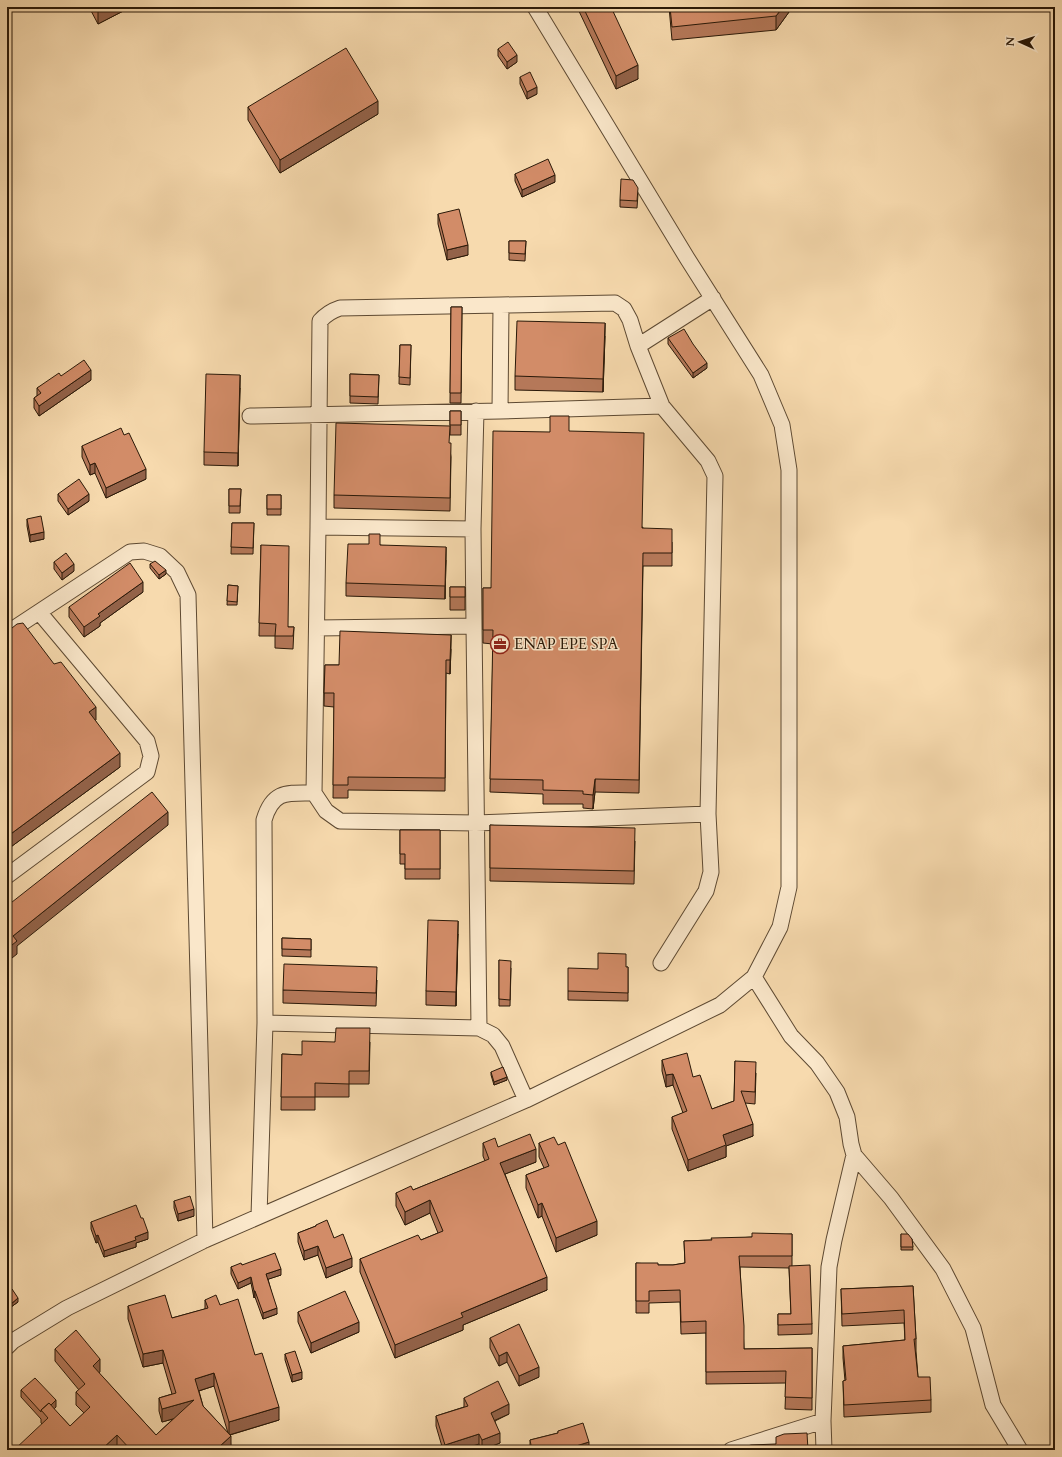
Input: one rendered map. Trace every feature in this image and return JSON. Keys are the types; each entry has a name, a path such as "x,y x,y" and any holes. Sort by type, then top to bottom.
{"street":[{"path":"7,1347 66,1308 205,1240 526,1100 720,1005 754,977 780,927 789,887 789,470 782,425 761,375 535,7"},
{"path":"638,346 713,298"},
{"path":"661,962 706,891 711,872 708,814 715,476 708,461 662,406 627,315 624,309 615,304 340,308 325,315 320,321 314,793 326,811 340,821 476,823 708,814"},
{"path":"500,411 501,305"},
{"path":"250,416 662,406"},
{"path":"476,411 473,530 479,1028"},
{"path":"318,527 473,530"},
{"path":"7,633 130,552 144,551 160,556 178,572 188,595 205,1240"},
{"path":"7,876 147,772 151,756 147,741 39,612"},
{"path":"317,628 474,626"},
{"path":"259,1216 265,1023 264,820 268,809 275,799 288,793 314,793"},
{"path":"754,977 791,1036 817,1063 837,1092 847,1117 854,1155 891,1198 943,1269 973,1328 993,1405 1020,1450"},
{"path":"265,1023 479,1028 493,1035 502,1046 526,1100"},
{"path":"824,1450 823,1421 829,1267 854,1155"},
{"path":"730,1450 823,1421"}],"building":[{"path":"96,7 106,7 98,11"},
{"path":"583,7 611,7 638,65 616,76"},
{"path":"670,7 783,7 776,16 672,27"},
{"path":"508,42 517,55 507,62 498,49"},
{"path":"346,48 378,101 280,160 248,107"},
{"path":"530,72 537,87 527,92 520,77"},
{"path":"548,159 555,175 522,190 515,174"},
{"path":"621,179 633,180 638,188 637,201 620,200"},
{"path":"459,209 468,245 447,250 438,214"},
{"path":"509,241 526,241 525,254 509,253"},
{"path":"451,307 462,307 461,393 450,393"},
{"path":"517,321 605,323 603,379 515,376"},
{"path":"684,329 707,363 693,373 668,338"},
{"path":"400,345 411,345 410,378 399,377"},
{"path":"84,360 91,370 39,406 34,398 41,393 37,388 59,373 61,376"},
{"path":"206,374 240,375 238,453 204,452"},
{"path":"350,374 379,375 378,397 350,396"},
{"path":"450,411 461,411 461,425 450,425"},
{"path":"550,416 569,416 569,431 644,433 642,528 672,529 672,553 643,553 639,780 595,779 593,795 583,794 583,791 543,790 543,780 490,779 493,630 483,630 483,588 491,588 493,431 550,432"},
{"path":"336,423 450,426 450,498 334,495"},
{"path":"121,428 124,435 129,433 146,469 106,488 95,463 90,465 82,446"},
{"path":"79,479 89,494 68,509 58,494"},
{"path":"229,489 241,489 240,506 229,506"},
{"path":"267,495 281,495 281,509 267,509"},
{"path":"41,516 44,532 30,535 27,519"},
{"path":"232,523 254,523 253,548 231,547"},
{"path":"369,534 380,534 380,545 446,547 445,586 346,583 348,544 369,544"},
{"path":"261,545 289,546 288,627 294,627 293,636 275,636 276,624 259,623"},
{"path":"66,553 74,564 62,573 54,562"},
{"path":"155,561 166,570 159,575 150,564"},
{"path":"130,563 143,582 98,614 100,616 84,627 69,607"},
{"path":"228,585 238,586 237,602 227,601"},
{"path":"450,587 465,587 465,597 450,597"},
{"path":"23,623 54,664 61,662 96,707 89,712 120,753 8,836 7,632 17,624"},
{"path":"340,631 451,635 450,660 446,660 445,778 348,777 348,785 333,785 334,693 324,693 325,665 339,665"},
{"path":"152,792 168,812 13,936 17,941 7,949 7,906"},
{"path":"490,825 635,828 634,871 490,868"},
{"path":"400,830 440,830 440,869 405,869 405,854 400,854"},
{"path":"428,920 458,921 456,992 426,991"},
{"path":"282,938 311,939 311,950 282,949"},
{"path":"598,953 626,954 626,967 628,967 628,993 568,991 568,968 598,969"},
{"path":"499,960 511,961 510,1000 499,999"},
{"path":"284,964 377,967 376,993 283,990"},
{"path":"336,1028 370,1028 369,1071 349,1071 349,1084 315,1083 315,1097 281,1097 282,1054 302,1055 302,1041 335,1042"},
{"path":"687,1053 693,1077 700,1075 712,1109 734,1101 735,1061 756,1062 755,1092 741,1091 753,1124 723,1135 726,1145 688,1160 672,1117 687,1111 673,1074 666,1075 662,1060"},
{"path":"503,1067 507,1077 494,1082 491,1072"},
{"path":"530,1134 536,1149 500,1163 547,1277 461,1313 463,1317 395,1345 360,1259 418,1235 421,1240 443,1231 430,1200 405,1212 396,1193 411,1186 413,1190 489,1159 483,1143 495,1138 498,1147"},
{"path":"554,1137 558,1145 565,1142 597,1221 556,1238 542,1203 538,1205 526,1175 549,1166 539,1143"},
{"path":"190,1196 194,1209 178,1214 174,1201"},
{"path":"136,1205 148,1232 135,1237 136,1240 104,1251 91,1222"},
{"path":"327,1220 334,1238 343,1234 352,1258 326,1268 318,1246 304,1251 298,1233"},
{"path":"752,1233 792,1234 792,1256 739,1256 744,1326 744,1349 812,1348 812,1398 785,1397 786,1371 706,1372 706,1321 681,1322 680,1290 649,1291 649,1301 636,1301 636,1263 673,1265 685,1263 684,1241 712,1240 711,1238 752,1237"},
{"path":"901,1234 908,1234 912,1239 913,1247 901,1247"},
{"path":"275,1253 281,1269 266,1274 277,1308 263,1313 254,1291 251,1277 238,1283 231,1267 241,1263 242,1265"},
{"path":"810,1265 812,1324 778,1325 778,1314 791,1314 789,1266"},
{"path":"913,1286 916,1339 914,1339 918,1377 930,1377 931,1400 844,1405 843,1381 846,1380 843,1346 905,1340 904,1310 842,1314 841,1289"},
{"path":"12,1289 18,1298 11,1304 7,1299 7,1293"},
{"path":"345,1291 359,1322 311,1343 298,1312"},
{"path":"165,1295 172,1318 208,1308 205,1300 216,1295 220,1305 238,1299 255,1355 262,1353 279,1407 229,1422 214,1373 195,1379 203,1406 231,1436 220,1446 222,1449 221,1450 131,1450 117,1435 101,1450 14,1450 48,1418 41,1410 49,1403 70,1426 90,1407 76,1392 85,1384 55,1349 76,1330 100,1359 93,1366 156,1435 194,1400 162,1409 159,1398 176,1393 163,1350 143,1354 128,1306"},
{"path":"519,1324 539,1367 519,1376 507,1352 499,1356 490,1338"},
{"path":"295,1351 302,1372 292,1375 285,1354"},
{"path":"35,1378 56,1400 51,1405 49,1403 41,1410 41,1412 21,1390"},
{"path":"498,1381 509,1404 491,1413 500,1433 482,1440 479,1434 445,1445 436,1416 468,1406 464,1398"},
{"path":"583,1423 589,1442 563,1450 532,1450 530,1440 558,1433 558,1431"},
{"path":"807,1433 808,1450 744,1450 744,1447 751,1445 776,1444 776,1437 784,1434"}],"place":[{"name":"ENAP EPE SPA","path":"500,644"}]}
